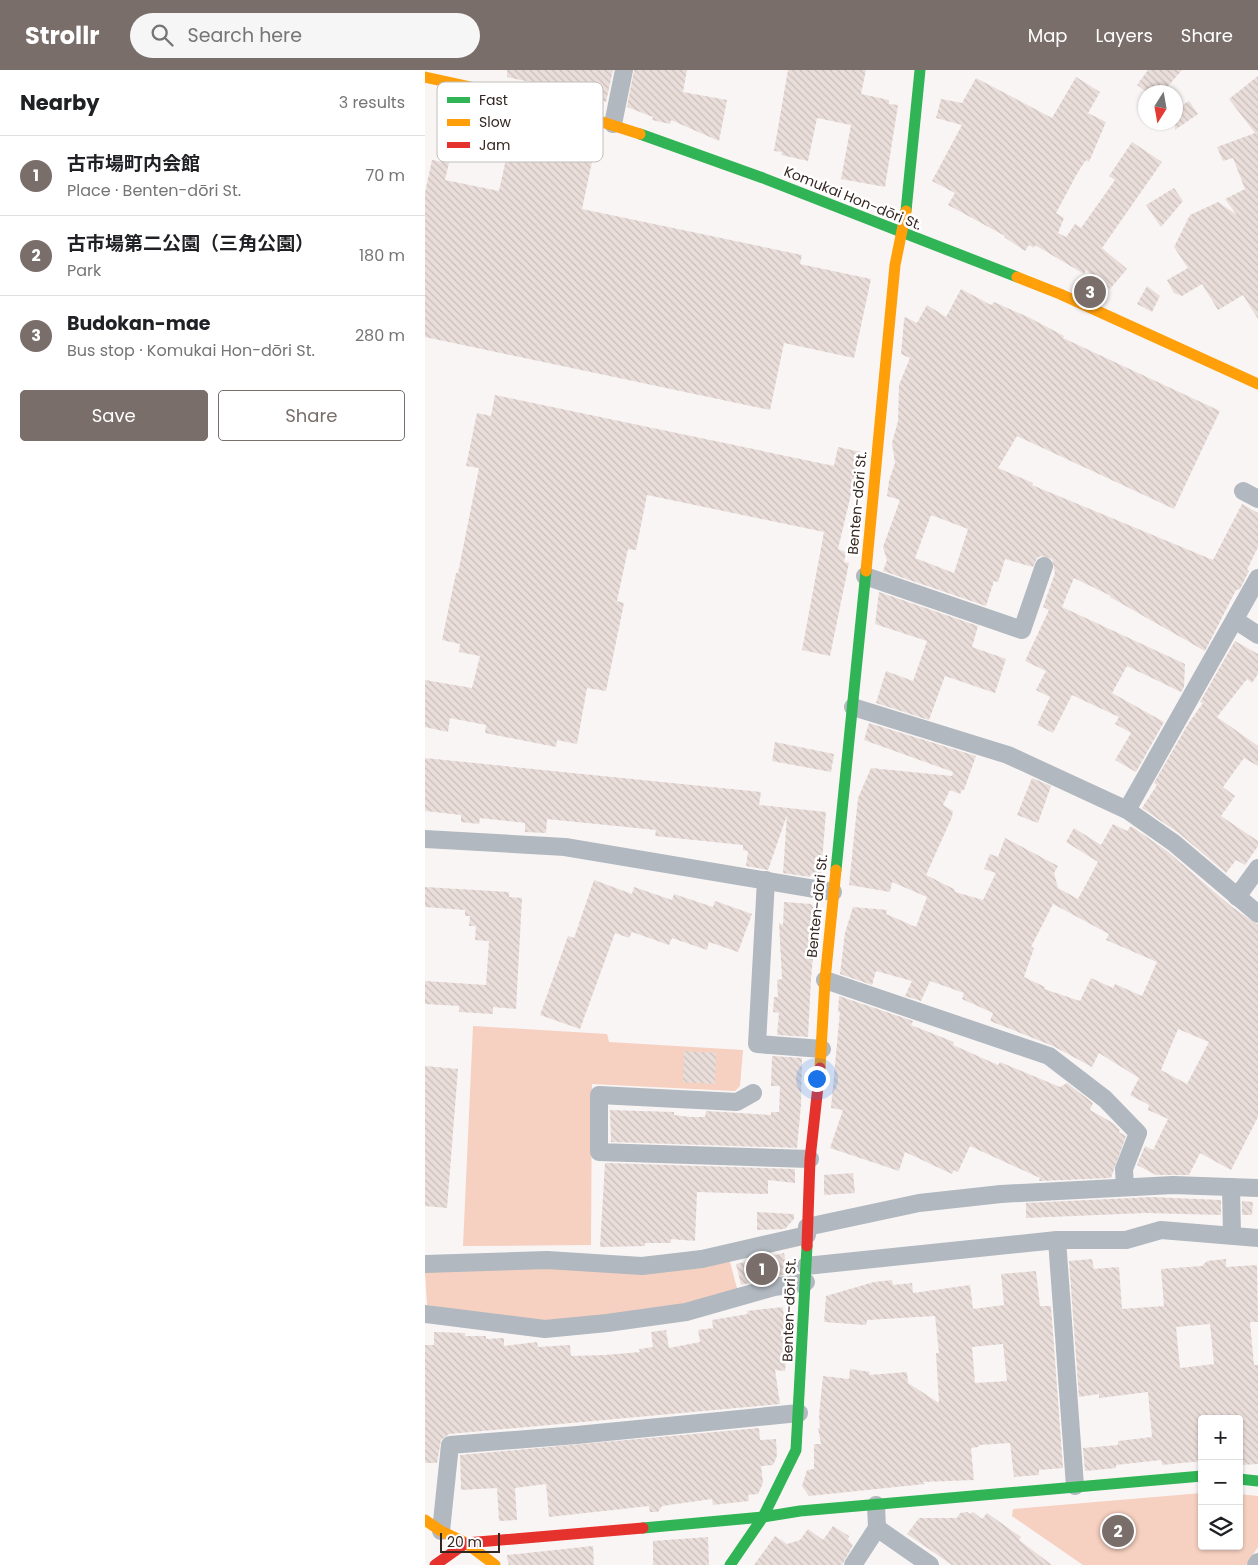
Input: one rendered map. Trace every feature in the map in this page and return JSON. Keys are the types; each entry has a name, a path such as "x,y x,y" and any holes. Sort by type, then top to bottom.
{"street":[{"path":"613,124 624,70"},
{"name":"Benten-dōri St.","path":"730,1565 763,1517 796,1450 806,1274 810,1159 822,1049 825,980 895,265 907,204 920,70"},
{"name":"Komukai Hon-dōri St.","path":"425,77 448,82"},
{"name":"Komukai Hon-dōri St.","path":"603,121 763,178 902,234 1060,294 1258,384"},
{"path":"865,576 1022,630 1044,566"},
{"path":"1127,810 1258,578"},
{"path":"1235,620 1258,635"},
{"path":"853,707 1008,755 1127,810 1174,843 1258,914"},
{"path":"425,839 565,847 833,892"},
{"path":"1237,896 1258,868"},
{"path":"766,880 757,1044 822,1049"},
{"path":"825,980 1049,1056 1105,1099 1138,1132 1124,1168 1125,1187"},
{"path":"753,1093 737,1102 599,1095 599,1152 810,1159"},
{"path":"425,1264 547,1260 642,1266 702,1259 919,1204 1001,1194 1125,1187 1258,1188"},
{"path":"1231,1187 1232,1235"},
{"path":"425,1314 545,1329 686,1312 774,1287 806,1274 1057,1240 1126,1240 1161,1230 1258,1238"},
{"path":"1057,1240 1075,1486"},
{"path":"441,1532 450,1444 577,1435 799,1413"},
{"path":"435,1565 466,1543 763,1517 800,1510 935,1502 1075,1486 1198,1476"},
{"path":"1243,1479 1258,1481"},
{"path":"853,1565 877,1528 876,1505"},
{"path":"425,1520 441,1532 466,1543 495,1565"},
{"path":"877,1528 930,1565"}],"shaded area":[{"path":"473,1026 607,1034 609,1042 743,1050 740,1086 735,1091 592,1084 591,1245 463,1246"},
{"path":"730,1262 738,1292 684,1306 545,1323 427,1305 425,1271 552,1265 641,1272"},
{"path":"1198,1493 1198,1550 1243,1550 1243,1494 1258,1496 1258,1547 1246,1565 1083,1565 1012,1516 1013,1509"}],"building":[{"path":"507,70 613,70 606,102 603,101 603,82 530,82 507,77"},
{"path":"634,70 687,70 683,92 727,100 719,141 671,120 670,124 652,120 653,117 627,107"},
{"path":"788,70 866,70 861,94 889,100 889,104 898,105 885,187 841,179 851,125 817,118 808,161 781,155 782,152 774,151"},
{"path":"1148,70 1182,70 1169,85 1137,85"},
{"path":"1258,76 1258,319 1243,295 1218,310 1202,284 1182,296 1174,293 1167,280 1188,268 1174,247 1190,215 1218,202 1237,215 1225,199 1245,189 1233,158 1223,161 1217,147 1255,133 1229,99"},
{"path":"1076,77 1100,92 1088,113 1106,122 1089,162 1086,160 1078,172 1056,213 1064,218 1058,233 1066,237 1075,224 1081,228 1115,180 1109,176 1132,142 1162,162 1102,248 1127,269 1110,289 1086,270 1084,274 1035,245 1034,248 1029,245 1025,251 1005,236 948,205 955,193 932,181 962,125 936,118 941,99 962,103 976,78 1052,118"},
{"path":"1189,101 1198,114 1183,124 1183,105"},
{"path":"432,160 449,163 445,180 499,191 505,162 592,162 582,209 802,255 800,264 871,279 854,358 784,343 770,410 425,337 425,193"},
{"path":"1174,188 1183,201 1161,227 1146,205"},
{"path":"1147,286 1160,296 1152,312 1137,304"},
{"path":"961,289 991,305 994,302 1030,318 1064,336 1063,338 1220,411 1174,509 1017,436 998,468 1033,483 1032,485 1213,560 1242,504 1258,513 1258,547 1247,570 1249,571 1240,589 1236,590 1205,651 1111,596 1074,578 1062,607 1185,664 1184,687 1181,692 1127,666 1112,693 1164,722 1136,772 1115,760 1131,733 1115,724 1119,717 1072,695 1053,733 1037,725 1050,697 1036,690 1046,671 1025,661 1049,610 1043,607 1055,573 1052,559 1041,556 1037,558 1033,567 1005,559 998,582 994,581 986,606 883,571 887,560 883,547 900,500 887,496 889,481 895,463 892,443 898,421 899,385 910,358 901,354 904,320 905,317 917,323 927,305 946,317","holes":["931,515 968,529 954,573 915,558"]},
{"path":"495,395 834,466 838,447 861,452 838,549 846,552 844,562 849,563 830,656 802,650 824,532 647,495 636,550 628,549 617,601 624,603 606,691 587,688 577,744 557,740 556,747 485,733 486,725 450,718 448,732 425,727 425,680 472,688 480,656 459,652 460,644 442,640 456,573 458,573 479,468 466,466 477,413 491,416"},
{"path":"879,592 978,626 972,647 1006,659 995,693 945,676 929,720 876,703 886,671 913,681 927,641 875,624"},
{"path":"1235,641 1258,654 1258,674 1252,683 1247,679 1217,717 1258,746 1258,766 1244,758 1223,787 1235,796 1221,816 1258,841 1258,846 1245,865 1236,860 1226,873 1180,834 1142,808 1157,785 1154,783 1188,724 1203,703 1200,702"},
{"path":"869,723 976,756 964,790 960,794 950,790 943,805 953,811 952,817 926,875 954,889 955,892 983,900 996,873 984,869 990,854 998,857 1005,838 1058,866 1054,873 1058,888 1078,899 1098,862 1066,842 1074,828 1101,845 1113,824 1127,831 1131,826 1167,851 1232,907 1258,925 1258,1117 1231,1170 1200,1153 1189,1175 1156,1175 1137,1165 1145,1146 1153,1150 1168,1119 1148,1110 1149,1105 1130,1095 1139,1078 1099,1053 1092,1067 1053,1046 990,1021 993,1013 962,999 964,993 930,981 921,1001 905,996 912,981 876,971 872,985 840,974 845,933 853,907 887,910 886,914 916,927 927,897 892,882 890,892 849,885 858,798 871,768 952,776 953,772 864,740","holes":["1053,904 1109,934 1106,940 1157,962 1142,996 1115,984 1113,988 1091,978 1080,1001 1044,989 1045,987 1024,977 1034,948 1031,947","1178,1029 1209,1042 1187,1084 1161,1070"]},
{"path":"775,742 834,754 831,772 772,761"},
{"path":"425,758 761,792 759,805 826,812 821,874 811,874 810,877 783,873 787,815 768,870 746,866 748,851 743,850 743,845 655,836 656,830 547,819 546,833 525,832 525,823 480,818 479,824 461,822 461,815 425,811"},
{"path":"1032,778 1051,786 1038,823 1017,815"},
{"path":"594,880 632,894 634,887 672,900 674,894 713,907 715,901 752,914 738,952 709,942 707,950 672,938 669,945 632,932 629,938 615,933 580,1029 540,1015 568,936 574,938"},
{"path":"425,887 509,892 509,897 522,898 516,1009 493,1007 493,1014 459,1012 459,1006 425,1004 425,981 486,985 489,941 475,940 476,926 469,926 470,916 465,916 465,910 425,907"},
{"path":"784,902 811,904 817,913 808,1037 777,1035 779,1013 773,1012 774,997 778,997 777,980 782,979 779,923 783,925"},
{"path":"839,996 913,1021 911,1025 954,1042 953,1045 998,1065 1000,1062 1060,1087 1067,1083 1093,1103 1090,1110 1113,1123 1120,1130 1119,1132 1126,1136 1111,1178 1039,1181 1040,1178 970,1146 958,1172 954,1170 952,1174 905,1152 899,1171 830,1148 843,1110 831,1108 840,1011 838,1013"},
{"path":"684,1051 716,1053 715,1084 683,1082"},
{"path":"772,1056 802,1058 801,1105 797,1148 611,1142 610,1110 674,1112 674,1115 690,1117 705,1117 706,1111 771,1115 771,1112 779,1112 780,1086 771,1086"},
{"path":"425,1066 458,1069 447,1208 425,1206"},
{"path":"605,1163 795,1169 795,1183 768,1180 768,1194 697,1192 695,1241 671,1239 671,1243 645,1243 645,1246 600,1247"},
{"path":"853,1173 855,1193 824,1195 824,1175"},
{"path":"1152,1197 1221,1200 1221,1215 1146,1213 1026,1218 1026,1203"},
{"path":"1242,1201 1253,1202 1252,1215 1242,1215"},
{"path":"757,1212 794,1214 794,1219 785,1229 757,1230"},
{"path":"784,1253 788,1274 741,1285 736,1264"},
{"path":"1092,1259 1094,1269 1119,1267 1122,1309 1164,1306 1161,1269 1202,1266 1207,1261 1226,1259 1226,1267 1257,1265 1258,1322 1250,1322 1254,1365 1258,1365 1258,1464 1243,1465 1243,1415 1198,1415 1198,1461 1162,1465 1161,1460 1085,1471 1083,1448 1118,1445 1118,1441 1152,1437 1148,1392 1099,1398 1099,1394 1079,1397 1069,1261","holes":["1210,1324 1214,1364 1180,1368 1176,1327"]},
{"path":"1036,1271 1040,1306 1051,1306 1063,1468 1039,1470 1039,1475 1014,1477 1010,1443 980,1445 971,1448 974,1480 922,1482 925,1484 809,1496 802,1486 807,1470 814,1469 814,1444 821,1444 818,1428 820,1428 819,1416 823,1376 849,1379 850,1369 870,1372 869,1375 907,1372 908,1383 939,1403 936,1353 939,1353 935,1316 867,1320 866,1325 824,1322 826,1296 874,1282 892,1280 893,1285 912,1283 913,1293 970,1285 973,1309 1004,1305 1001,1274","holes":["1003,1344 1007,1381 975,1383 972,1347"]},
{"path":"783,1307 787,1350 785,1371 775,1370 780,1404 449,1434 441,1440 437,1463 425,1463 425,1345 434,1345 434,1332 465,1333 465,1336 486,1336 486,1339 504,1338 504,1346 537,1342 538,1347 570,1345 571,1356 605,1355 640,1352 639,1349 653,1347 651,1332 666,1330 669,1348 700,1342 698,1330 713,1328 712,1320 748,1314 747,1311"},
{"path":"759,1428 760,1440 776,1439 777,1456 773,1465 761,1466 763,1483 758,1494 748,1495 749,1501 713,1505 712,1499 662,1506 658,1512 650,1512 649,1506 549,1517 546,1484 515,1488 517,1520 499,1521 497,1488 461,1490 460,1455"},
{"path":"967,1512 970,1514 973,1512 982,1519 987,1513 1021,1537 1019,1540 1052,1565 952,1565 907,1534 919,1518 957,1518 960,1513"},
{"path":"833,1526 849,1536 848,1540 853,1545 842,1565 754,1565 775,1536 787,1544 800,1540 808,1529 823,1540"},
{"path":"708,1537 709,1565 653,1565 653,1541"},
{"path":"593,1546 594,1565 509,1565 507,1558 507,1555"}],"traffic: fast":[{"path":"906,211 920,70"},
{"path":"640,134 763,178 1017,277"},
{"path":"836,870 866,571"},
{"path":"730,1565 763,1517 796,1450 807,1246"},
{"path":"643,1528 763,1517 800,1511 1198,1476"},
{"path":"1243,1479 1258,1481"}],"traffic: slow":[{"path":"425,77 448,82"},
{"path":"603,122 640,134"},
{"path":"866,571 895,265 906,211"},
{"path":"1017,277 1060,294 1258,384"},
{"path":"820,1068 825,980 836,870"},
{"path":"425,1520 441,1531 466,1543 495,1565"}],"traffic: jam":[{"path":"807,1246 810,1159 820,1068"},
{"path":"435,1565 466,1543 643,1528"}],"place":[{"name":"Budokan-mae","path":"1090,292"},
{"name":"古市場町内会館","path":"762,1269"},
{"name":"古市場第二公園（三角公園）","path":"1118,1531"}]}
